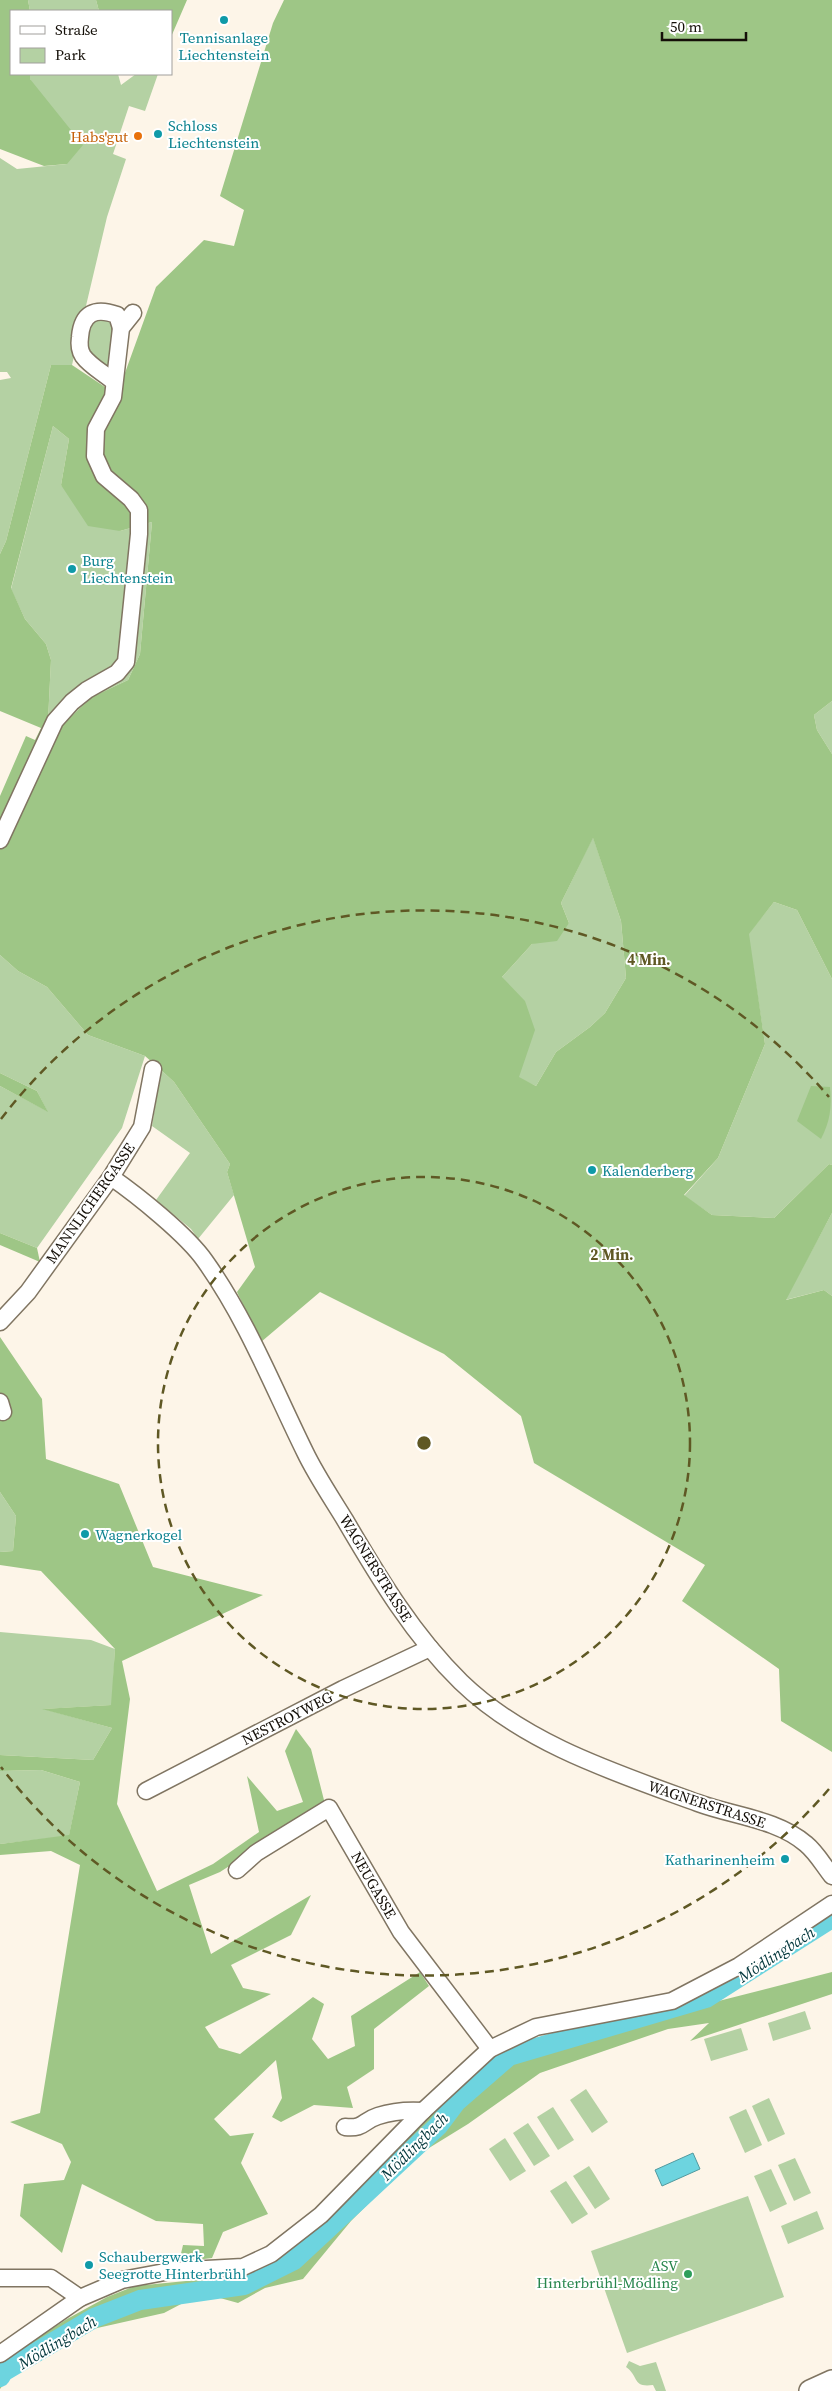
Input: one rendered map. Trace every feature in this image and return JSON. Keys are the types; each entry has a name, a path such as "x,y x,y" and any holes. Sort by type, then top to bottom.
{"main road":[{"path":"810,2391 832,2381"}],"street":[{"path":"0,840 55,721 72,702 87,690 118,674 126,662 139,534 139,510 131,498 104,476 95,456 96,429 113,397 121,328 117,315 104,310 88,315 81,324 79,347 84,357 114,382"},
{"path":"121,328 132,313"},
{"name":"MANNLICHERGASSE","path":"0,1322 28,1292 111,1177 142,1127 153,1069"},
{"name":"WAGNERSTRASSE","path":"111,1177 179,1233 204,1259 265,1365 306,1454 393,1600 430,1648 462,1683 493,1709 554,1746 636,1780 702,1804 790,1832 808,1845 832,1876"},
{"name":"NESTROYWEG","path":"146,1791 343,1689 430,1648"},
{"name":"NEUGASSE","path":"237,1870 256,1853 329,1808 401,1932 490,2049"},
{"path":"0,2354 80,2298 122,2280 170,2271 244,2267 270,2254 321,2215 423,2111 490,2049 536,2027 672,2001 739,1966 832,1904"},
{"path":"345,2127 358,2128 376,2116 406,2110 423,2111"},
{"path":"0,2278 51,2278 80,2298"}],"green space":[{"path":"0,0 28,0 30,10 10,10 10,75 30,75 30,79 83,145 67,164 44,166 0,149"},
{"path":"28,0 96,0 99,10 30,10"},
{"path":"96,0 187,0 172,35 172,10 99,10"},
{"path":"284,0 832,0 832,701 814,715 817,730 832,754 832,979 797,910 774,902 749,934 765,1044 718,1158 684,1195 712,1215 774,1218 829,1164 832,1165 832,1213 786,1300 824,1290 832,1296 832,1752 781,1721 779,1669 682,1601 705,1565 534,1463 521,1416 444,1354 320,1292 261,1342 237,1292 255,1267 227,1172 230,1164 174,1082 161,1070 145,1056 88,1035 47,987 18,971 0,955 0,796 26,736 35,740 41,728 0,711 0,554 6,541 51,365 72,365 117,395 156,287 204,240 234,246 244,210 220,196 273,23","holes":["53,426 69,439 61,485 88,526 120,531 152,522 140,654 128,680 92,697 62,725 48,721 51,660 46,644 25,619 11,588","593,838 621,921 626,978 605,1013 590,1027 556,1052 536,1086 519,1077 535,1030 525,1001 502,977 532,944 557,941 569,923 561,903"]},
{"path":"30,75 118,75 121,85 135,75 158,75 145,111 129,106 113,154 126,159 107,217 72,365 51,365 6,541 0,554 0,380 11,378 7,372 0,372 0,158 17,169 67,164 30,79"},
{"path":"103,314 114,325 109,372 90,357 83,329"},
{"path":"53,426 69,439 61,485 120,531 152,522 140,654 128,680 92,697 62,725 48,721 51,660 46,644 25,619 11,589"},
{"path":"832,701 832,754 817,730 814,715"},
{"path":"593,837 621,921 626,978 605,1013 590,1027 556,1052 536,1086 519,1078 502,977 532,944 569,923 561,903"},
{"path":"774,902 797,910 832,979 832,1165 829,1164 774,1218 712,1215 684,1196 718,1158 765,1044 748,934"},
{"path":"0,955 18,971 47,987 88,1035 145,1056 122,1128 37,1248 0,1233 0,1086 47,1111 37,1091 0,1073"},
{"path":"161,1070 174,1082 230,1164 227,1172 234,1195 198,1239 191,1229 156,1200 190,1153 152,1126"},
{"path":"0,1073 37,1091 48,1112 0,1086"},
{"path":"811,1086 830,1087 830,1114 821,1139 797,1121"},
{"path":"832,1213 832,1296 824,1290 785,1300"},
{"path":"0,1233 37,1248 40,1262 0,1245"},
{"path":"0,1337 42,1399 46,1459 119,1484 153,1567 263,1595 122,1661 130,1699 117,1804 157,1891 213,1864 259,1832 247,1776 277,1811 303,1802 285,1751 296,1729 311,1749 325,1804 220,1872 189,1885 211,1954 311,1895 291,1935 231,1965 243,1988 271,1994 205,2027 219,2048 240,2054 313,1997 324,2004 312,2039 328,2059 355,2046 351,2016 420,1972 429,1986 374,2029 374,2069 347,2087 353,2108 314,2105 281,2122 272,2117 282,2098 276,2060 214,2119 230,2136 254,2133 241,2163 268,2214 223,2232 212,2258 179,2262 183,2245 204,2246 203,2224 156,2221 82,2184 62,2253 20,2216 24,2184 64,2180 71,2162 62,2144 10,2122 40,2113 80,1865 51,1851 0,1855 0,1844 69,1835 80,1782 41,1770 0,1771 0,1755 93,1760 112,1728 42,1709 111,1705 115,1649 41,1571 0,1565 0,1552 13,1551 16,1516 0,1492"},
{"path":"0,1492 16,1516 13,1551 0,1552"},
{"path":"0,1632 91,1640 115,1649 112,1705 44,1709 112,1728 93,1760 0,1755"},
{"path":"41,1770 80,1782 69,1836 0,1844 0,1771"},
{"path":"832,1972 832,1994 690,2041 709,2023 668,2029 540,2073 468,2124 416,2156 351,2221 303,2279 265,2288 238,2303 202,2293 164,2313 84,2331 7,2380 0,2389 0,2364 3,2360 67,2319 107,2297 135,2286 237,2276 276,2262 319,2226 452,2093 516,2043 699,2006"},
{"path":"805,2011 811,2029 773,2041 768,2023"},
{"path":"741,2028 748,2050 711,2061 704,2039"},
{"path":"586,2089 608,2122 592,2133 570,2100"},
{"path":"769,2098 785,2134 768,2142 752,2106"},
{"path":"553,2107 574,2140 558,2150 537,2117"},
{"path":"746,2109 762,2145 745,2153 729,2117"},
{"path":"528,2123 550,2156 534,2166 513,2133"},
{"path":"505,2138 526,2171 510,2181 489,2149"},
{"path":"795,2158 811,2193 794,2201 778,2165"},
{"path":"589,2166 610,2199 595,2209 573,2176"},
{"path":"771,2169 787,2204 770,2212 754,2176"},
{"path":"566,2181 588,2214 572,2224 550,2191"},
{"name":"ASV Hinterbrühl-Mödling","path":"748,2196 784,2297 627,2353 591,2251"},
{"path":"817,2211 824,2229 788,2244 781,2226"},
{"path":"629,2361 640,2366 656,2362 666,2391 656,2391 653,2385 642,2385 639,2383 626,2367"}],"water":[{"path":"693,2153 700,2169 662,2186 655,2170"}],"waterway":[{"name":"Mödlingbach","path":"0,2377 3,2372 94,2318 140,2300 244,2285 294,2260 438,2126 456,2102 509,2056 706,1998 832,1918"}],"place":[{"name":"Tennisanlage Liechtenstein","path":"224,20"},
{"name":"Schloss Liechtenstein","path":"158,134"},
{"name":"Habs'gut","path":"138,136"},
{"name":"Burg Liechtenstein","path":"72,569"},
{"name":"Kalenderberg","path":"592,1170"},
{"name":"Wagnerkogel","path":"85,1534"},
{"name":"Katharinenheim","path":"785,1859"},
{"name":"Schaubergwerk Seegrotte Hinterbrühl","path":"89,2265"},
{"name":"ASV Hinterbrühl-Mödling","path":"688,2274"}]}
